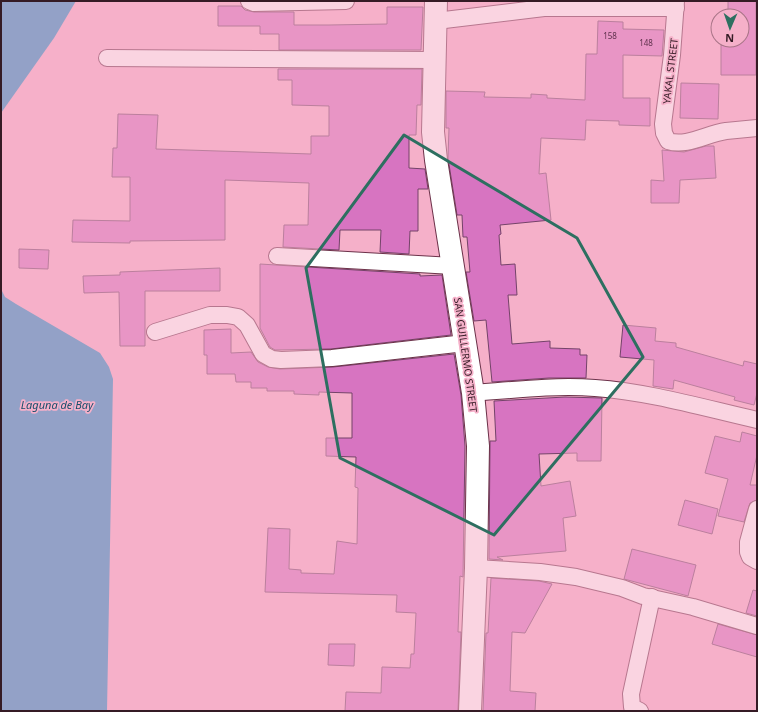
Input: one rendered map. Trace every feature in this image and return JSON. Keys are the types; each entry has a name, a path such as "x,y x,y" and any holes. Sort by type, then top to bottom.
{"main road":[{"name":"SAN GUILLERMO STREET","path":"436,11 434,139 452,266 473,393 478,446 476,568 470,711"}],"street":[{"path":"249,1 254,4 346,1"},
{"path":"436,11 676,5"},
{"name":"YAKAL STREET","path":"676,5 672,55 663,124 668,141 676,144 685,143 726,131 757,128"},
{"path":"107,58 435,60"},
{"path":"277,256 452,266"},
{"path":"155,332 210,315 227,315 238,317 247,325 263,354 272,359 280,360 332,358 465,343"},
{"path":"473,393 563,387 595,388 661,398 757,420"},
{"path":"757,509 748,547 750,557 757,561"},
{"path":"476,568 540,572 576,577 622,588 757,626"},
{"path":"640,711 632,707 631,694 652,597"}],"highlighted area":[{"path":"404,135 577,238 643,357 494,535 340,458 306,268"}],"water":[{"path":"1,1 76,1 54,38 1,113"},
{"name":"Laguna de Bay","path":"1,289 5,297 100,353 109,367 113,379 107,711 1,711"}],"building":[{"path":"728,1 756,1 756,75 721,75 721,48 750,48 750,8 728,8"},
{"path":"218,6 241,6 245,10 254,12 294,12 294,25 387,24 387,7 423,7 421,50 279,50 279,34 260,34 260,26 218,26"},
{"path":"598,21 623,22 623,29 664,30 662,56 623,55 623,98 650,98 650,126 619,125 619,121 586,120 585,140 541,138 539,174 546,173 551,220 500,225 501,234 499,235 501,265 515,264 517,295 508,295 512,344 550,341 550,348 580,349 580,355 587,355 586,378 549,378 492,382 486,320 474,321 466,272 470,272 467,237 463,237 462,215 457,215 448,158 449,128 446,128 446,91 485,92 484,97 531,98 531,94 547,95 547,98 585,100 586,54 597,54"},
{"path":"278,69 422,69 421,105 417,105 416,135 409,135 409,168 425,169 428,189 418,189 418,231 410,231 409,254 380,252 381,230 340,230 339,250 283,247 284,225 308,225 309,183 225,180 225,240 130,241 130,243 72,242 73,220 130,221 130,177 112,177 113,148 117,148 118,114 158,115 156,149 311,154 311,136 329,136 329,106 292,105 292,80 278,80"},
{"path":"681,83 719,84 718,119 680,118"},
{"path":"706,146 714,146 716,178 680,180 679,203 651,203 651,180 664,181 662,150 684,152"},
{"path":"19,249 49,250 48,269 19,268"},
{"path":"260,264 420,274 420,276 442,275 451,335 331,349 275,350 270,347 260,328"},
{"path":"220,268 220,291 145,291 145,346 120,346 119,292 84,293 83,276 120,275 120,272"},
{"path":"623,325 656,328 655,341 676,343 676,347 743,366 744,361 757,364 757,393 754,405 734,400 735,397 674,380 673,389 653,386 654,360 620,357"},
{"path":"231,329 231,353 251,352 258,362 268,367 280,369 333,367 454,354 461,395 465,446 463,577 460,576 458,632 461,632 458,711 345,711 346,692 381,693 382,667 410,668 411,654 414,654 416,613 396,612 397,595 265,592 268,528 290,529 289,569 301,570 301,573 334,574 337,541 357,544 358,488 355,487 356,457 326,456 326,438 352,438 352,393 319,392 319,395 294,394 294,391 267,391 267,388 251,388 251,382 236,382 235,374 207,374 207,355 204,355 204,330"},
{"path":"565,397 602,398 601,461 577,461 577,453 539,454 541,486 570,481 576,516 563,518 566,551 497,557 503,560 489,559 490,441 496,441 494,401"},
{"path":"742,432 757,436 757,455 750,485 757,485 757,500 750,503 744,522 718,516 728,479 705,473 715,436 740,442"},
{"path":"685,500 718,509 712,534 678,525"},
{"path":"632,549 696,565 688,596 624,579"},
{"path":"491,578 539,581 552,584 525,633 512,632 510,691 536,693 535,711 483,711 486,633 488,633"},
{"path":"753,590 757,591 757,616 746,613"},
{"path":"718,624 757,635 757,657 712,644"},
{"path":"329,644 355,644 354,666 328,665"}]}
